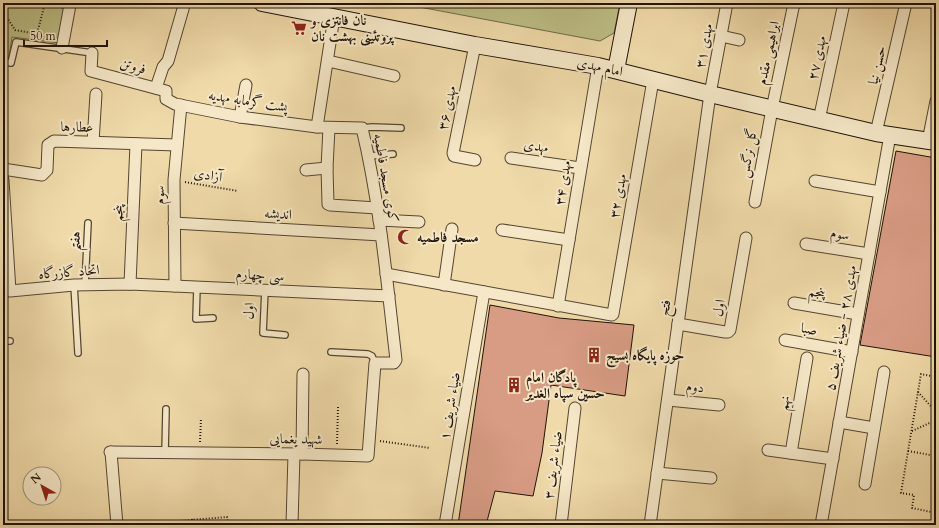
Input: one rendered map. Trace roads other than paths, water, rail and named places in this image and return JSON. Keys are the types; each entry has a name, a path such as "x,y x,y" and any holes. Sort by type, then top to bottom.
{"main road":[{"name":"امام مهدی","path":"262,3 475,45 598,66 820,120 883,134 932,142"},
{"path":"616,70 629,3"}],"street":[{"path":"62,48 70,5 65,3"},
{"path":"156,88 163,67 168,61 184,3"},
{"name":"مهدی ۳۱","path":"710,94 727,3"},
{"name":"ابراهیمی مقدم","path":"772,109 794,3"},
{"name":"مهدی ۲۷","path":"820,120 844,3"},
{"name":"حسن نیا","path":"883,134 906,3"},
{"path":"317,127 334,17"},
{"path":"721,36 739,40"},
{"name":"مهدی ۳۶","path":"475,45 453,153 454,156 475,160"},
{"name":"فروتن","path":"92,53 90,71 166,91 166,99 178,105"},
{"path":"328,61 394,76"},
{"name":"مهدی ۳۴","path":"558,306 598,66"},
{"name":"مهدی ۳۲","path":"558,306 610,316 613,314 654,80"},
{"path":"240,117 246,85"},
{"path":"94,142 96,94"},
{"name":"فتح","path":"650,525 710,94"},
{"path":"932,142 936,101"},
{"name":"پشت گرمابه مهدیه","path":"178,105 240,117 317,127"},
{"name":"سوم","path":"175,286 174,180 178,105"},
{"name":"گل نرگس","path":"755,202 772,109"},
{"name":"کوی مسجد فاطمیه","path":"317,127 362,128 379,220 396,360 394,363 375,363"},
{"path":"329,128 327,168 328,202 330,205 377,208"},
{"name":"مهدی ۲۸ - ضیاء شریف ۵","path":"821,525 880,192 883,134"},
{"name":"عطارها","path":"3,169 42,174 47,170 48,145 50,142 54,141 177,145"},
{"name":"پنجم","path":"130,284 136,144"},
{"name":"مهدی","path":"511,158 580,168"},
{"path":"306,170 327,168"},
{"name":"اتحاد گازرگاه","path":"3,180 10,292 80,285 130,284"},
{"path":"815,181 880,192"},
{"path":"379,220 419,222"},
{"name":"اندیشه","path":"174,222 381,235"},
{"path":"444,285 452,229"},
{"path":"502,230 568,240"},
{"name":"اول","path":"678,324 725,332 730,330 746,238"},
{"name":"سوم","path":"806,244 869,254"},
{"path":"386,274 558,306"},
{"name":"سی چهارم","path":"130,284 389,296"},
{"name":"ضیاء شریف ۱","path":"445,525 484,292"},
{"name":"پنجم","path":"794,304 858,314"},
{"name":"صبا","path":"785,340 852,352"},
{"name":"نهم","path":"790,453 807,358"},
{"name":"شهید یغمایی","path":"116,525 111,452 368,456 375,363"},
{"path":"865,484 884,372"},
{"path":"292,525 303,374"},
{"name":"دوم","path":"668,400 719,405"},
{"name":"ضیاء شریف ۳","path":"561,525 575,408"},
{"path":"839,422 874,428"},
{"path":"768,450 833,459"},
{"path":"657,473 711,478"}],"lane":[{"path":"3,62 11,63 16,42 92,53"},
{"path":"362,128 400,128"},
{"path":"368,156 393,154"},
{"name":"هفتم","path":"80,285 88,223"},
{"path":"78,353 80,285"},
{"path":"197,287 196,319 213,318"},
{"name":"اول","path":"265,290 263,333 285,335"},
{"path":"3,341 10,341"},
{"path":"330,352 368,354 372,356 375,363"},
{"path":"165,453 166,409"}],"place":[{"name":"نان فانتزی و پروتئینی بهشت نان","path":"299,28"},
{"name":"مسجد فاطمیه","path":"405,237"},
{"name":"حوزه پایگاه بسیج","path":"594,355"},
{"name":"پادگان امام حسین سپاه الغدیر","path":"514,385"}]}
